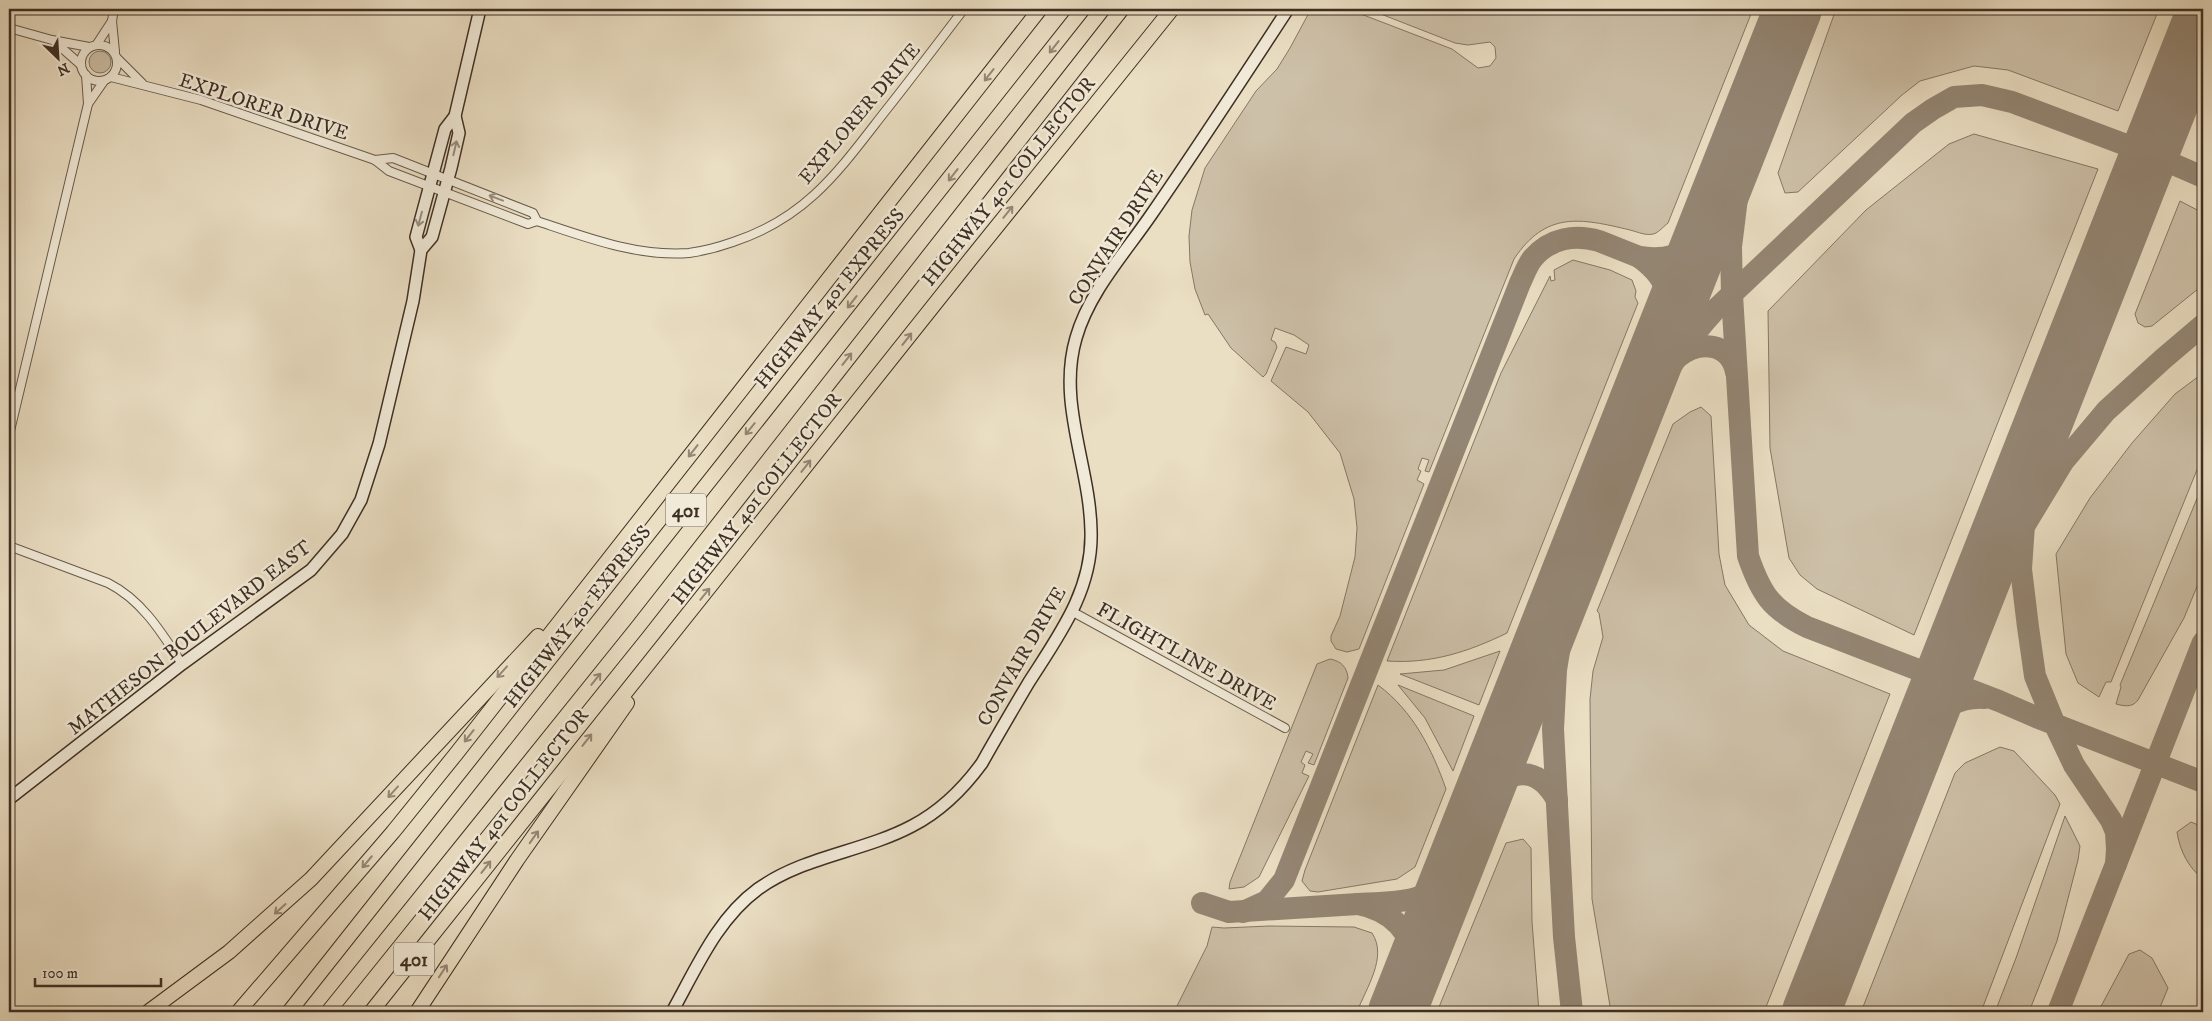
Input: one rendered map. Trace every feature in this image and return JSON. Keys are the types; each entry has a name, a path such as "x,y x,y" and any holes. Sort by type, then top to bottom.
{"highway":[{"name":"401","path":"302,938 393,832 1040,9"},
{"name":"HIGHWAY 401 EXPRESS","path":"288,1012 1083,9"},
{"name":"401","path":"328,1012 637,628 1122,9"},
{"name":"HIGHWAY 401 COLLECTOR","path":"371,1012 967,263 1172,9"},
{"path":"148,1012 229,952 311,879 356,833 509,665 586,587"},
{"path":"417,1012 512,868 675,632"},
{"path":"340,1012 390,936"},
{"path":"227,1012 302,938"},
{"path":"238,1012 302,938"}],"street":[{"path":"88,104 117,67 112,21 114,9"},
{"name":"MATHESON BOULEVARD EAST","path":"10,798 182,664 311,570 327,554 352,518 361,500 379,444 413,301 421,250 416,237 445,129 455,116 480,9"},
{"name":"EXPLORER DRIVE","path":"108,79 142,83 218,106 375,160 390,171 429,188 528,224 537,221 622,247 681,252 721,246 771,226 795,211 820,191 840,169 964,9"},
{"name":"CONVAIR DRIVE","path":"672,1012 719,930 731,914 759,889 802,866 912,826 937,810 956,794 982,763 1073,612 1090,558 1090,511 1070,402 1070,373 1076,338 1083,319 1102,284 1185,166 1288,9"},
{"path":"81,65 82,56 93,46 112,21"},
{"path":"9,28 52,40 93,46 107,46 116,55"},
{"path":"9,435 88,104 86,75 81,65 52,40"},
{"name":"EXPLORER DRIVE","path":"116,55 142,83"},
{"path":"86,75 94,80 108,79"},
{"name":"MATHESON BOULEVARD EAST","path":"421,250 432,237 459,133 455,116"},
{"name":"EXPLORER DRIVE","path":"375,160 393,158 532,213 537,221"},
{"path":"9,546 108,583 123,591 154,623 182,664"},
{"name":"FLIGHTLINE DRIVE","path":"1073,612 1285,728"}],"shaded area":[{"path":"1311,9 1348,9 1452,49 1478,68 1490,66 1496,58 1495,47 1490,42 1468,45 1455,43 1368,9 1753,9 1668,223 1656,233 1643,234 1595,223 1565,222 1539,233 1526,243 1514,259 1429,472 1425,471 1429,460 1422,458 1418,469 1421,471 1417,480 1424,484 1359,649 1347,652 1336,649 1331,641 1331,636 1340,616 1355,557 1357,528 1354,499 1340,453 1308,412 1271,381 1286,347 1306,354 1309,345 1294,335 1275,328 1271,340 1275,342 1277,347 1263,377 1231,348 1208,314 1205,315 1195,289 1190,262 1189,236 1192,210 1205,168 1256,91 1277,69"},
{"path":"1836,9 2159,9 2118,111 2008,70 1974,66 1920,81 1902,95 1798,192 1785,193 1778,173"},
{"path":"100,51 108,54 111,62 108,70 100,73 92,70 89,62 92,54"},
{"path":"1974,134 2098,169 1914,635 1817,589 1800,575 1789,558 1770,448 1768,311 1866,210 1949,144"},
{"path":"2180,201 2203,213 2203,285 2152,326 2145,327 2138,323 2135,314"},
{"path":"1573,260 1610,270 1632,280 1638,303 1507,633 1478,646 1449,655 1419,661 1387,661 1501,373 1550,276 1551,281 1555,280 1554,270"},
{"path":"2203,373 2203,455 2111,682 2106,682 2099,697 2078,683 2066,654 2056,554 2090,498 2132,443 2175,394"},
{"path":"1701,407 1711,416 1719,554 1725,585 1749,625 1783,651 1890,694 1764,1012 1611,1012 1592,899 1590,699 1593,671 1603,637 1597,611 1673,424"},
{"path":"2203,484 2203,572 2184,618 2138,700 2131,705 2116,704 2120,685"},
{"path":"1500,651 1479,705 1400,674 1444,670"},
{"path":"1330,659 1343,665 1348,678 1314,765 1308,763 1313,754 1306,751 1301,762 1305,765 1302,773 1309,776 1259,877 1244,887 1229,889 1230,882 1317,664"},
{"path":"1378,685 1401,707 1420,732 1428,745 1446,789 1415,867 1397,879 1318,892 1310,891 1302,881 1305,870"},
{"path":"1398,685 1474,716 1453,771 1425,718"},
{"path":"2000,747 2014,751 2055,795 2060,804 1981,1012 1861,1012 1955,773 1965,763"},
{"path":"2065,816 2080,846 2057,941 2029,1012 1995,1012 2016,958"},
{"path":"2191,822 2203,827 2203,879 2189,864 2178,839 2177,832"},
{"path":"1523,839 1531,848 1532,922 1539,1012 1437,1012 1506,843"},
{"path":"1212,927 1354,927 1372,933 1378,952 1377,962 1357,1012 1174,1012 1207,946"},
{"path":"2140,950 2152,958 2168,988 2158,1012 2098,1012 2129,954"}],"taxiway":[{"path":"1770,65 1738,190 1731,247 1732,295 1748,556 1763,590 1784,614 1807,627 2203,782"},
{"path":"1627,433 1679,354 1715,310 1913,123 1954,97 1982,95 2012,102 2150,154 2203,177"},
{"path":"1637,399 1662,335 1668,310 1666,288 1660,277 1639,257 1668,257 1689,247 1703,229 1709,217 1735,153"},
{"path":"1243,912 1267,901 1284,880 1520,283 1531,261 1547,246 1563,239 1590,239 1702,282"},
{"path":"1942,680 2000,566 2063,462 2106,411 2203,325"},
{"path":"1678,357 1695,348 1713,347 1727,355 1733,362 1736,372"},
{"path":"2057,389 2030,476 2024,525 2021,569 2028,627 2035,676 2055,725 2074,765 2111,820 2116,832 2116,864"},
{"path":"1572,571 1556,670 1553,729 1564,937 1572,1012"},
{"path":"2058,1012 2203,642"},
{"path":"1923,728 1950,705 1966,699 1985,698"},
{"path":"1483,795 1503,780 1523,774 1541,780 1557,800"},
{"path":"1396,1012 1410,974 1412,955 1410,944 1405,934 1390,917 1380,911 1358,904 1409,900 1430,892 1451,870 1459,855 1482,794"},
{"path":"1202,903 1229,912 1358,904"}],"runway":[{"path":"1397,1012 1793,9"},
{"path":"1811,1012 2203,18"}]}
